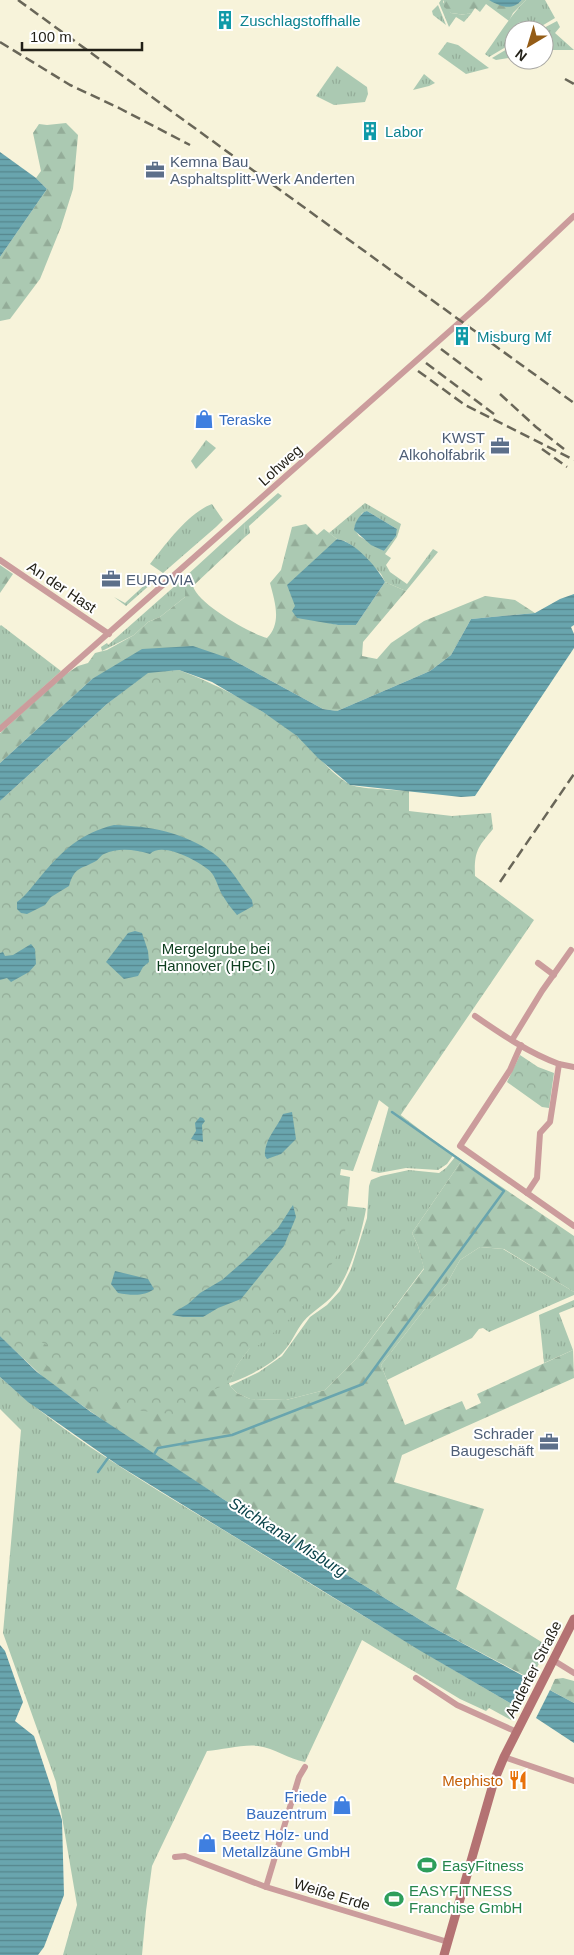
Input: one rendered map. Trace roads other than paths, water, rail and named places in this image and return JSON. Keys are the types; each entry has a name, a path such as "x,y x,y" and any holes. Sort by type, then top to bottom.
{"main road":[{"name":"Anderter Straße","path":"444,1955 492,1788 504,1757 574,1619"}],"street":[{"name":"Lohweg","path":"0,729 486,299 574,216"},
{"name":"An der Hast","path":"0,560 109,634"},
{"path":"512,1040 514,1034 572,950"},
{"path":"538,963 554,975"},
{"path":"475,1016 543,1058 574,1067"},
{"path":"521,1045 510,1070 460,1146 574,1226"},
{"path":"527,1193 537,1178 540,1133 550,1122 559,1064"},
{"path":"553,1660 574,1673"},
{"name":"Anderter Straße","path":"416,1678 457,1705 517,1732"},
{"path":"504,1757 574,1781"},
{"path":"266,1887 299,1777 304,1767"},
{"name":"Weiße Erde","path":"175,1857 184,1856 266,1887 448,1942"}],"water":[{"path":"489,0 522,0 514,6 506,7"},
{"path":"0,152 36,178 47,189 0,257"},
{"path":"367,511 397,529 396,536 384,551 371,545 354,530 359,518"},
{"path":"337,539 351,544 358,550 377,569 385,582 356,625 338,625 297,618 292,611 295,606 287,585"},
{"path":"574,594 574,625 571,627 574,634 574,648 475,796 461,797 350,785 318,758 297,736 263,712 212,682 179,670 148,673 107,704 0,801 0,763 92,679 142,649 193,646 231,659 323,709 337,711 430,671 451,655 471,619 535,613 560,599"},
{"path":"114,825 166,831 202,846 219,858 229,869 252,900 253,906 237,915 221,893 210,871 198,862 180,854 163,850 150,854 133,850 121,850 104,854 96,861 79,869 69,886 51,897 45,905 27,914 21,913 17,909 17,902 73,844 102,828"},
{"path":"135,931 142,933 148,951 149,962 143,967 138,976 124,979 106,962 128,933"},
{"path":"31,944 35,949 36,964 29,972 11,982 7,978 0,980 0,953 3,952 5,956 13,955"},
{"path":"292,1112 296,1139 281,1154 267,1159 265,1150 271,1134 283,1114"},
{"path":"200,1117 205,1121 202,1125 203,1142 191,1139 196,1131 195,1123"},
{"path":"293,1205 296,1217 284,1246 241,1299 218,1308 203,1317 172,1315 200,1293 222,1280 245,1260 278,1228"},
{"path":"115,1271 148,1279 154,1289 150,1292 132,1295 118,1293 111,1284"},
{"path":"0,1336 37,1372 91,1412 223,1499 432,1627 574,1703 574,1743 536,1718 419,1650 118,1465 28,1402 0,1377"},
{"path":"0,1645 5,1651 23,1702 15,1721 34,1736 62,1820 64,1895 44,1947 38,1955 0,1955"}],"waterway":[{"path":"153,1456 158,1448 232,1435 363,1384 504,1191 392,1112"},
{"path":"98,1472 108,1458"}],"railway":[{"path":"18,0 574,403"},
{"path":"0,42 70,85 190,145"},
{"path":"565,79 574,84"},
{"path":"441,349 482,380"},
{"path":"426,363 494,414"},
{"path":"418,371 465,405 574,460"},
{"path":"500,394 536,427 564,449"},
{"path":"542,449 567,467"},
{"path":"500,882 574,774"}],"place":[{"name":"Zuschlagstoffhalle","path":"225,20"},
{"name":"Labor","path":"370,131"},
{"name":"Kemna Bau Asphaltsplitt-Werk Anderten","path":"155,170"},
{"name":"Misburg Mf","path":"462,336"},
{"name":"Teraske","path":"204,419"},
{"name":"KWST Alkoholfabrik","path":"500,446"},
{"name":"EUROVIA","path":"111,579"},
{"name":"Schrader Baugeschäft","path":"549,1442"},
{"name":"Mephisto","path":"518,1780"},
{"name":"Friede Bauzentrum","path":"342,1805"},
{"name":"Beetz Holz- und Metallzäune GmbH","path":"207,1843"},
{"name":"EasyFitness","path":"427,1865"},
{"name":"EASYFITNESS Franchise GmbH","path":"394,1899"}],"park label":[{"name":"Mergelgrube bei Hannover (HPC I)","path":"216,956"}],"water label":[{"name":"Stichkanal Misburg","path":"288,1537"}]}
